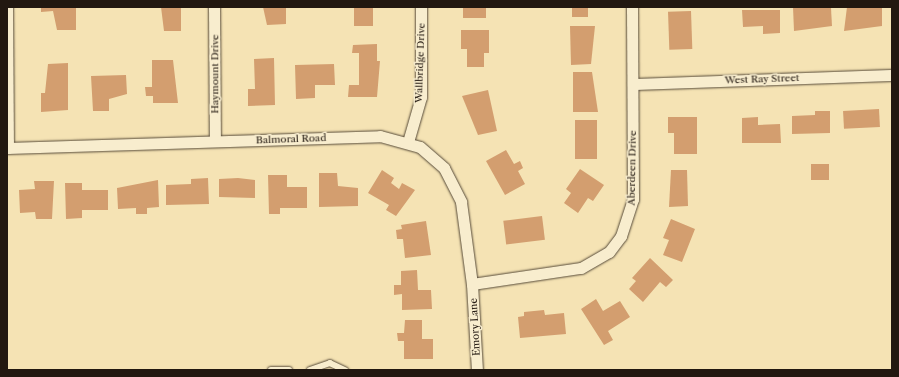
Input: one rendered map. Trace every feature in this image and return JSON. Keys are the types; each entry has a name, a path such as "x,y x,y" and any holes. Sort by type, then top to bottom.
{"street":[{"path":"7,7 7,148"},
{"name":"Haymount Drive","path":"214,7 215,141"},
{"name":"Wallbridge Drive","path":"408,142 421,90 421,7"},
{"name":"Aberdeen Drive","path":"472,284 568,272 598,260 617,241 627,224 633,199 632,7"},
{"name":"West Ray Street","path":"633,84 892,75"},
{"name":"Balmoral Road","path":"7,148 380,136 408,142 435,158 457,189 472,284"},
{"name":"Emory Lane","path":"472,284 477,370"}],"lane":[{"path":"310,370 330,363 345,370"},
{"path":"271,370 289,370"}],"building":[{"path":"41,7 76,7 76,30 57,30 53,11 41,12"},
{"path":"161,7 181,7 181,31 164,31"},
{"path":"263,7 286,7 286,24 267,25"},
{"path":"354,7 373,7 373,26 354,26"},
{"path":"463,7 486,7 486,18 463,18"},
{"path":"572,7 588,7 588,17 572,17"},
{"path":"793,7 831,8 832,26 794,31"},
{"path":"847,7 882,8 882,26 844,31"},
{"path":"742,10 780,10 780,33 763,34 763,26 743,27"},
{"path":"691,11 692,49 669,50 668,12"},
{"path":"570,26 595,26 591,64 571,65"},
{"path":"461,30 489,30 489,53 484,53 484,67 467,67 467,49 461,49"},
{"path":"377,44 377,61 380,61 377,97 348,97 349,85 359,85 359,53 352,53 353,45"},
{"path":"274,58 275,105 248,106 248,89 255,89 254,59"},
{"path":"152,60 173,60 178,103 153,103 153,96 146,96 145,87 152,87"},
{"path":"68,63 68,110 41,112 41,93 45,93 48,64"},
{"path":"334,64 335,85 315,85 315,98 296,99 295,65"},
{"path":"573,72 592,72 598,112 573,112"},
{"path":"126,75 127,94 109,99 109,111 93,111 91,76"},
{"path":"488,90 497,131 478,135 462,96"},
{"path":"879,109 880,127 844,129 843,111"},
{"path":"815,111 830,111 830,133 792,134 792,116 815,115"},
{"path":"668,117 697,117 697,154 674,154 674,133 668,133"},
{"path":"758,117 758,125 780,124 781,143 742,143 742,118"},
{"path":"575,120 597,120 597,159 575,159"},
{"path":"506,150 514,164 520,161 523,168 518,171 525,184 505,195 486,161"},
{"path":"811,164 829,164 829,180 811,180"},
{"path":"580,169 604,185 593,201 588,198 578,213 564,203 571,193 566,189"},
{"path":"382,170 394,178 391,183 399,189 402,183 415,190 396,216 386,210 389,205 368,193"},
{"path":"671,170 687,170 688,206 669,207"},
{"path":"319,173 337,173 338,186 358,188 358,206 319,207"},
{"path":"268,175 287,175 287,187 307,187 307,208 280,208 280,214 269,214"},
{"path":"208,178 209,204 166,205 166,185 191,184 191,179"},
{"path":"238,178 255,180 255,198 219,197 219,179"},
{"path":"158,180 159,207 147,208 147,214 136,214 136,208 118,209 117,188"},
{"path":"34,181 54,181 52,219 36,219 35,212 20,213 19,190 35,189"},
{"path":"65,183 82,183 82,190 108,190 108,210 82,210 82,218 66,219"},
{"path":"542,216 545,240 506,245 503,221"},
{"path":"671,219 695,229 682,262 663,255 669,240 663,238"},
{"path":"426,221 431,255 405,258 403,239 397,239 396,230 402,229 401,225"},
{"path":"650,258 673,280 666,287 660,282 643,302 629,289 636,281 632,278"},
{"path":"417,270 418,290 431,290 432,309 402,310 402,294 394,295 394,285 401,285 401,271"},
{"path":"596,299 603,311 620,301 630,317 608,331 613,340 604,345 581,309"},
{"path":"544,310 545,315 564,313 566,334 520,338 518,317 524,316 524,312"},
{"path":"405,320 422,320 422,339 433,339 433,359 404,359 404,341 398,341 397,333 404,333"}]}
